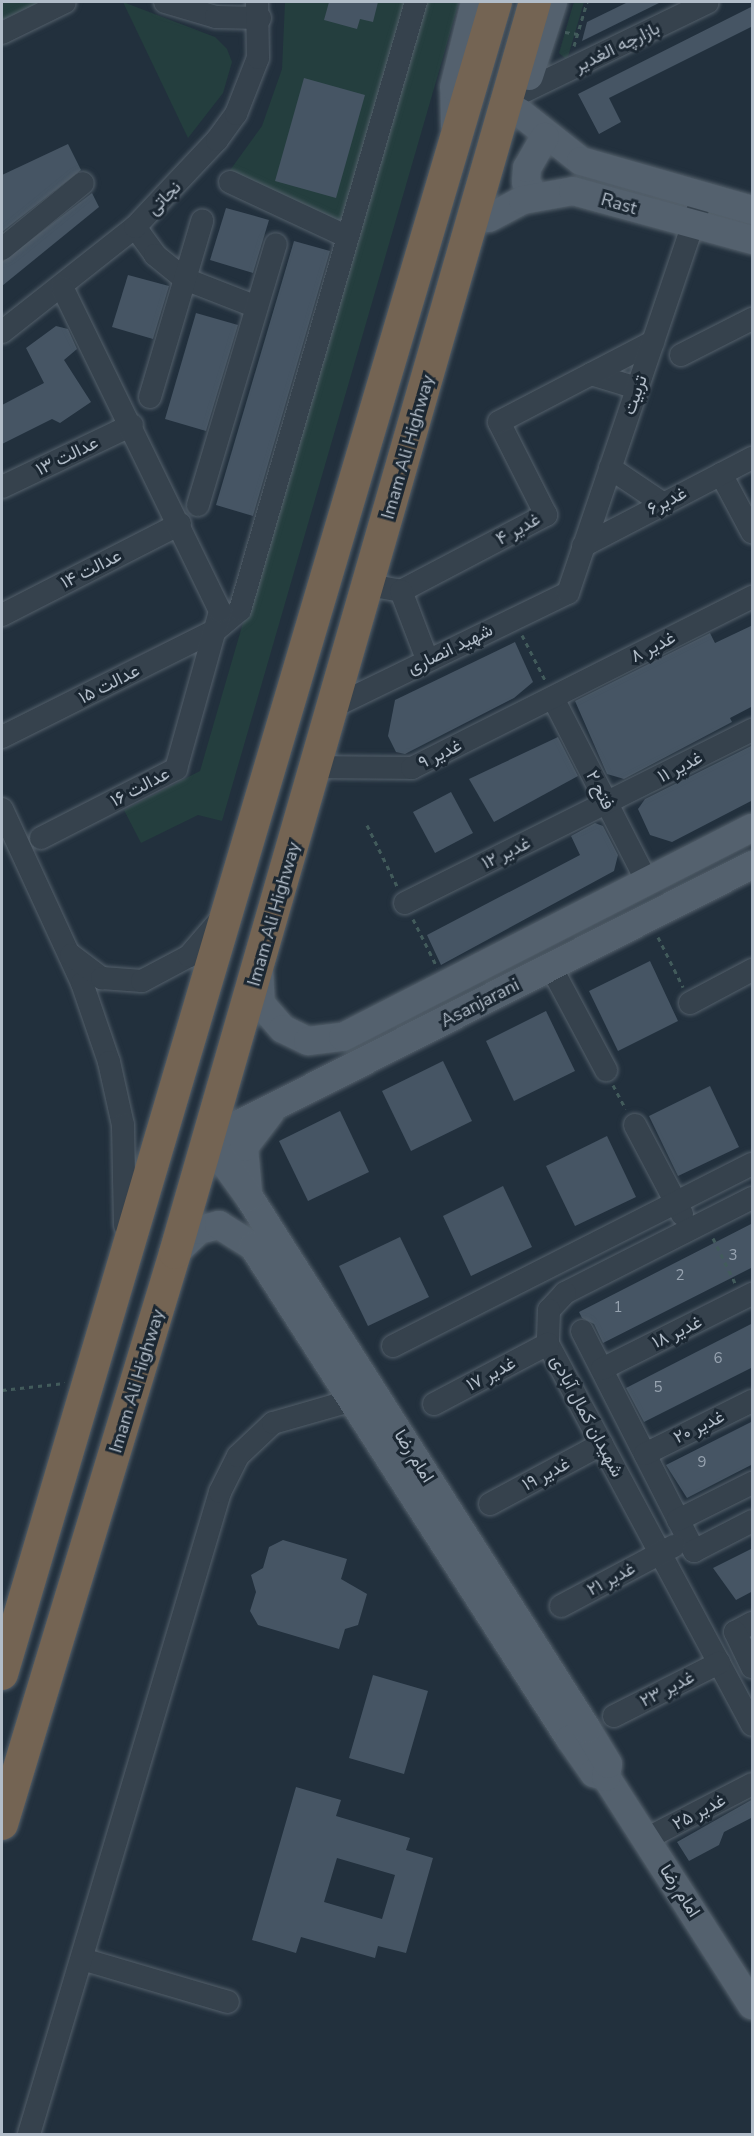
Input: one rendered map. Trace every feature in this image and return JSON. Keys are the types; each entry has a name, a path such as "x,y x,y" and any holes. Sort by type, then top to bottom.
{"highway":[{"path":"2,1674 496,2"},
{"name":"Imam Ali Highway","path":"2,1824 175,1253 259,966 535,2"}],"main road":[{"path":"455,140 454,87 475,2"},
{"path":"408,447 434,409 553,2"},
{"name":"Rast","path":"522,102 545,137 582,161 753,210"},
{"path":"535,197 526,182 527,168 545,137"},
{"name":"Rast","path":"489,218 535,197 573,192 753,240"},
{"name":"Asanjarani","path":"259,966 261,1004 283,1029 308,1041 343,1037 753,828"},
{"name":"Asanjarani","path":"208,1140 283,1100 346,1071 753,865"},
{"path":"343,1037 329,1049 326,1062 346,1071"},
{"path":"249,1197 242,1171 244,1147 283,1100"},
{"name":"امام رضا","path":"208,1140 249,1197 276,1258 353,1400 570,1739 594,1773 606,1778"},
{"name":"امام رضا","path":"175,1253 199,1230 219,1225 237,1231 276,1258 603,1755 606,1778 753,2005"}],"street":[{"path":"2,33 64,2"},
{"path":"165,2 216,17 259,10"},
{"name":"عدالت ۱۵","path":"2,738 216,630 240,610 416,2"},
{"name":"بازارچه الغدیر","path":"522,102 567,72 708,2"},
{"name":"نجاتی","path":"2,332 62,287 135,226 195,166 236,114 258,58 259,10"},
{"path":"230,182 348,237"},
{"path":"2,249 83,183"},
{"name":"تربیت","path":"567,594 702,197"},
{"path":"150,397 202,221"},
{"path":"135,226 155,255 185,279 256,307"},
{"path":"198,505 276,243"},
{"name":"عدالت ۱۶","path":"41,838 176,769 220,611 132,425 62,287"},
{"path":"681,355 750,327"},
{"name":"غدیر ۴","path":"400,591 546,515 499,422 653,342"},
{"path":"591,374 637,388"},
{"name":"عدالت ۱۳","path":"2,488 132,425"},
{"name":"غدیر۶","path":"584,546 662,503 753,458"},
{"path":"610,468 662,503"},
{"path":"721,474 753,532"},
{"name":"عدالت ۱۴","path":"2,615 180,524"},
{"path":"368,585 400,591 427,659"},
{"name":"شهید انصاری","path":"333,707 427,659 567,594"},
{"name":"غدیر ۸","path":"554,698 753,597"},
{"name":"غدیر ۹","path":"316,767 412,768 554,698"},
{"name":"فتح ۲","path":"554,698 647,882"},
{"name":"غدیر ۱۱","path":"608,804 753,730"},
{"name":"غدیر ۱۲","path":"405,903 608,804"},
{"path":"2,809 7,834 66,950 117,1092 128,1183 124,1264"},
{"path":"66,950 102,978 142,981 197,948 232,901"},
{"path":"551,967 606,1070"},
{"path":"690,1003 753,970"},
{"path":"634,1125 675,1201 697,1226"},
{"path":"393,1346 675,1201 753,1164"},
{"name":"شهیدان کمال آبادی","path":"753,1198 565,1293 549,1310 548,1344 753,1725"},
{"name":"غدیر ۱۸","path":"602,1369 748,1297"},
{"path":"582,1331 687,1536"},
{"name":"غدیر ۱۷","path":"434,1404 548,1344"},
{"path":"29,2134 220,1492 238,1456 273,1423 353,1400"},
{"name":"غدیر ۲۰","path":"645,1454 753,1401"},
{"name":"غدیر ۱۹","path":"490,1504 602,1444"},
{"path":"687,1536 753,1484"},
{"path":"687,1536 753,1521"},
{"name":"غدیر ۲۱","path":"561,1606 687,1536"},
{"path":"744,1628 753,1667"},
{"name":"غدیر ۲۳","path":"614,1716 719,1663"},
{"name":"غدیر ۲۵","path":"646,1839 753,1784"},
{"path":"82,1959 228,2002"}],"path":[{"path":"567,72 587,2"},
{"path":"514,619 554,698"},
{"path":"649,917 690,1003"},
{"path":"606,1070 634,1125"},
{"path":"697,1226 748,1297"},
{"path":"2,1390 28,1383 88,1382"}],"green space":[{"path":"2,2 40,2 2,20"},
{"path":"123,2 215,37 227,49 232,62 223,93 188,138"},
{"path":"285,2 410,2 344,228 228,173 262,126 282,69"},
{"path":"423,2 459,2 222,821 198,815 141,843 124,810 200,771"},
{"path":"574,2 584,2 567,60 559,53"}],"building":[{"path":"329,2 378,2 373,22 360,19 357,29 324,20"},
{"path":"628,2 661,2 582,41 587,22"},
{"path":"753,6 753,26 609,98 621,122 599,134 578,94"},
{"path":"304,78 365,95 336,198 275,181"},
{"path":"68,144 81,170 2,232 2,175"},
{"path":"92,193 99,207 2,286 2,262"},
{"path":"226,208 269,220 253,273 210,260"},
{"path":"294,241 330,251 253,516 216,505"},
{"path":"128,275 169,286 153,339 112,327"},
{"path":"196,313 238,325 206,431 165,419"},
{"path":"56,326 68,329 77,349 64,360 91,402 60,423 52,419 2,444 2,405 44,383 26,348"},
{"path":"753,625 753,706 730,718 732,722 624,779 607,774 575,701 710,633 715,643"},
{"path":"515,642 533,682 514,698 405,754 396,752 388,736 395,700"},
{"path":"558,737 578,776 494,822 469,779"},
{"path":"753,745 753,800 672,842 650,835 638,809 645,799"},
{"path":"451,792 473,833 435,853 413,812"},
{"path":"595,823 603,826 618,855 614,871 441,965 427,935 580,855 571,836"},
{"path":"650,961 678,1021 618,1051 589,991"},
{"path":"546,1011 575,1071 514,1101 486,1041"},
{"path":"443,1061 472,1121 411,1151 382,1091"},
{"path":"710,1086 739,1147 678,1176 649,1116"},
{"path":"340,1111 369,1172 308,1201 279,1141"},
{"path":"607,1136 636,1197 575,1226 546,1166"},
{"path":"503,1186 532,1247 471,1276 443,1216"},
{"path":"753,1223 753,1267 603,1343 594,1324 582,1318 579,1312"},
{"path":"400,1237 429,1297 368,1326 339,1266"},
{"path":"753,1323 753,1367 644,1422 626,1388"},
{"path":"753,1421 753,1464 687,1498 666,1465"},
{"path":"283,1540 347,1559 341,1579 367,1594 358,1625 345,1629 339,1649 258,1625 250,1611 256,1592 251,1575 263,1568 269,1547"},
{"path":"753,1548 753,1591 736,1600 713,1568"},
{"path":"373,1675 428,1691 404,1774 349,1758"},
{"path":"296,1787 341,1800 336,1816 410,1838 406,1850 433,1858 406,1953 378,1946 375,1958 301,1937 296,1953 252,1940","holes":["337,1858 395,1875 382,1919 324,1902"]},
{"path":"753,1799 753,1817 724,1832 719,1845 689,1861 677,1842"}]}
